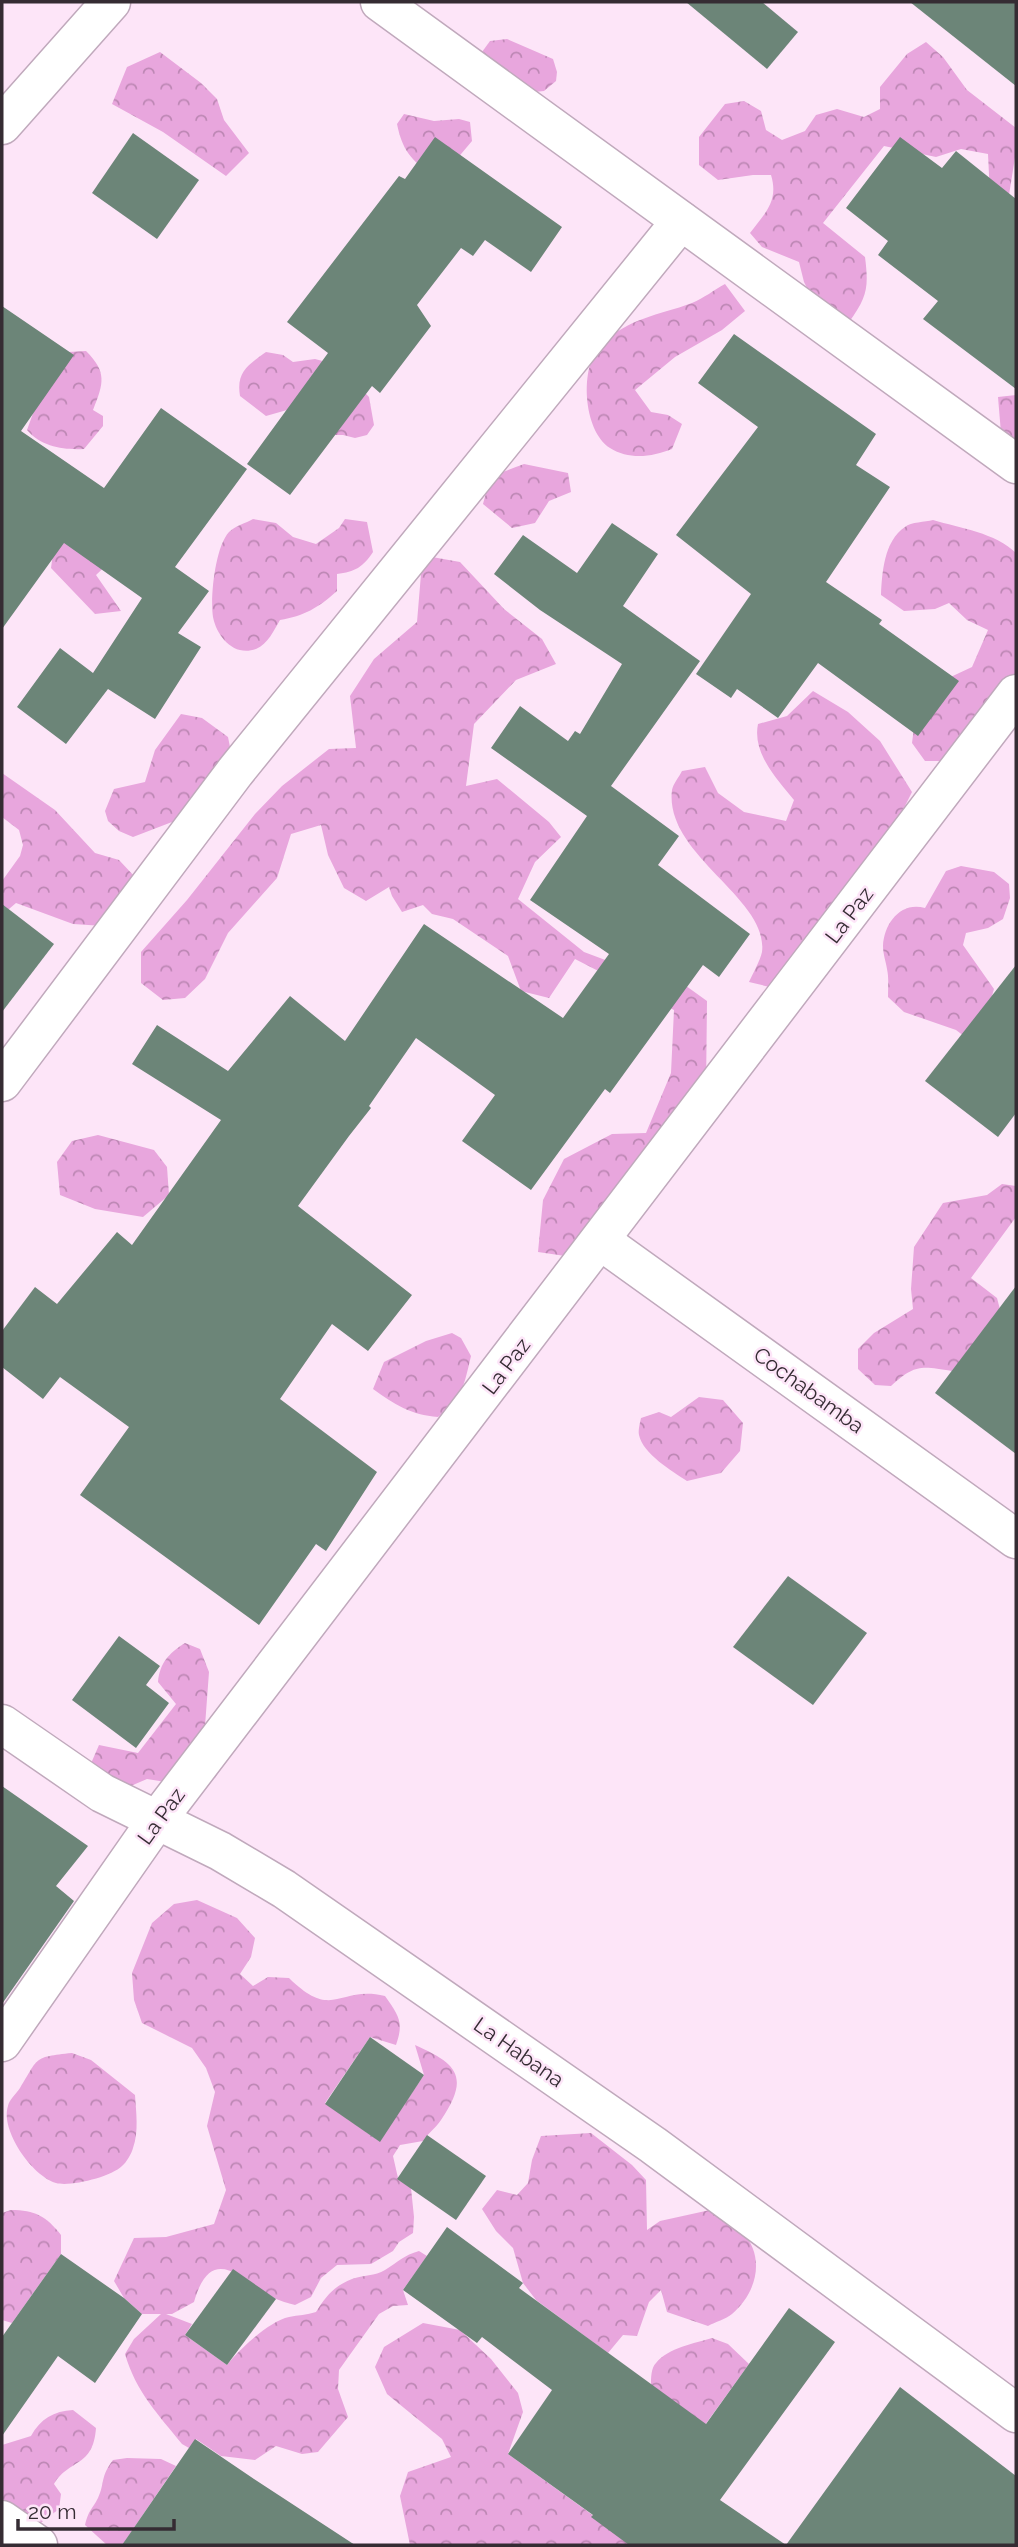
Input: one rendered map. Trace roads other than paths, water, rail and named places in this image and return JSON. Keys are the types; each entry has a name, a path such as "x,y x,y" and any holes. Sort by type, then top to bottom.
{"street":[{"path":"2,125 111,2"},
{"path":"380,2 1016,464"},
{"path":"2,1082 235,772 681,221"},
{"name":"La Paz","path":"2,2042 158,1820 1016,694"},
{"name":"Cochabamba","path":"601,1241 1016,1539"},
{"name":"La Habana","path":"2,1724 102,1793 220,1852 284,1889 653,2145 1016,2413"},
{"path":"2,2520 38,2545"}]}
